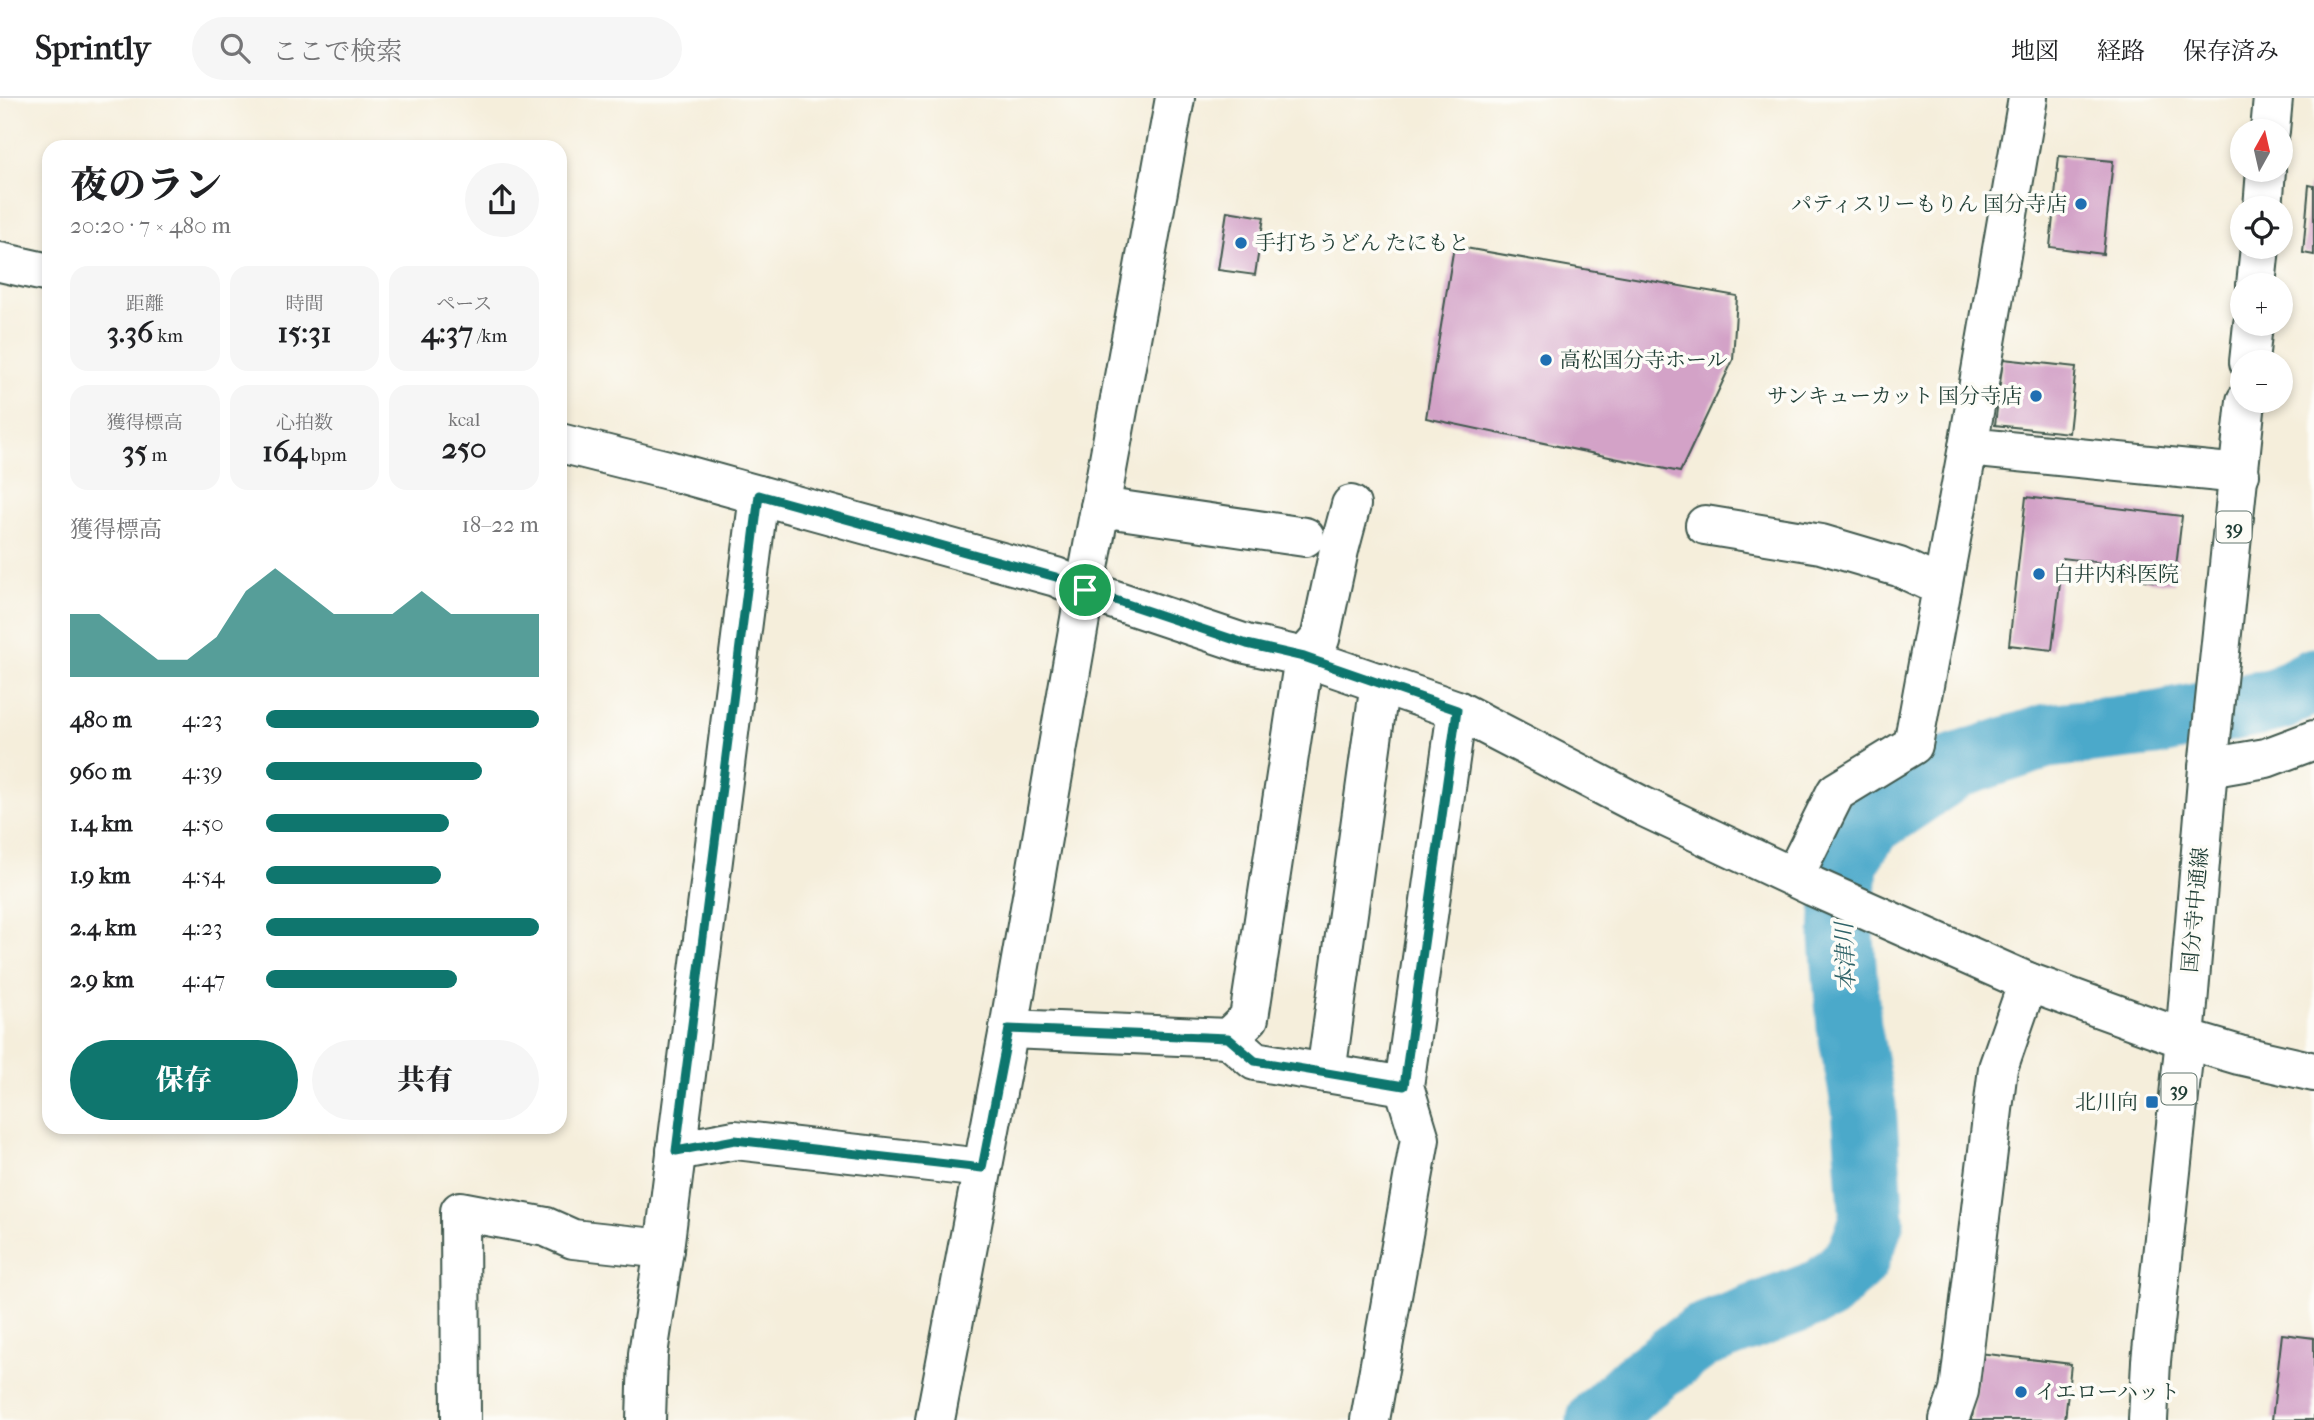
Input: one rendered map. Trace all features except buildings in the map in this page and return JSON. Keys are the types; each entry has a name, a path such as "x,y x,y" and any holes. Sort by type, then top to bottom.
{"street":[{"path":"935,1420 1009,1029 1085,590 1175,98"},
{"path":"1804,881 1836,792 1913,745 2028,98"},
{"path":"2271,119 2273,98"},
{"path":"0,262 42,271"},
{"name":"国分寺中通線","path":"2148,1420 2151,1361 2185,1039 2208,763 2245,413"},
{"path":"567,445 1056,577 1085,590 1247,644 1304,657 1380,682 1457,710 1642,806 2028,982 2185,1039 2239,1055 2314,1072"},
{"path":"1968,447 2240,474"},
{"path":"646,1420 648,1354 664,1249 759,495"},
{"path":"1228,1038 1249,1018 1304,657 1320,639 1351,505"},
{"path":"1100,507 1305,537"},
{"path":"1705,525 1821,544 1899,566 1942,587"},
{"path":"1326,1073 1380,682"},
{"path":"1370,1420 1420,1139 1404,1086 1457,710"},
{"path":"2208,763 2266,758 2314,740"},
{"path":"1949,1420 1959,1391 1998,1068 2028,982"},
{"path":"1009,1029 1228,1038 1255,1061 1404,1086"},
{"path":"676,1151 735,1140 982,1168"},
{"path":"461,1420 460,1211 546,1227 573,1239 664,1249"}],"waterway":[{"name":"本津川","path":"1599,1420 1638,1383 1700,1337 1825,1290 1857,1259 1872,1221 1864,1107 1849,1027 1842,938 1846,860 1870,824 1956,766 2048,736 2155,724 2279,699 2314,680"}],"place":[{"name":"パティスリーもりん 国分寺店","path":"2081,204"},
{"name":"手打ちうどん たにもと","path":"1241,243"},
{"name":"高松国分寺ホール","path":"1546,360"},
{"name":"サンキューカット 国分寺店","path":"2036,396"},
{"name":"白井内科医院","path":"2039,574"},
{"name":"北川向","path":"2152,1102"},
{"name":"イエローハット","path":"2021,1392"}],"route":[{"path":"759,495 1056,577 1085,590 1247,644 1304,657 1457,710 1404,1086 1255,1061 1228,1038 1009,1029 982,1168 735,1140 676,1151 759,495"}]}
